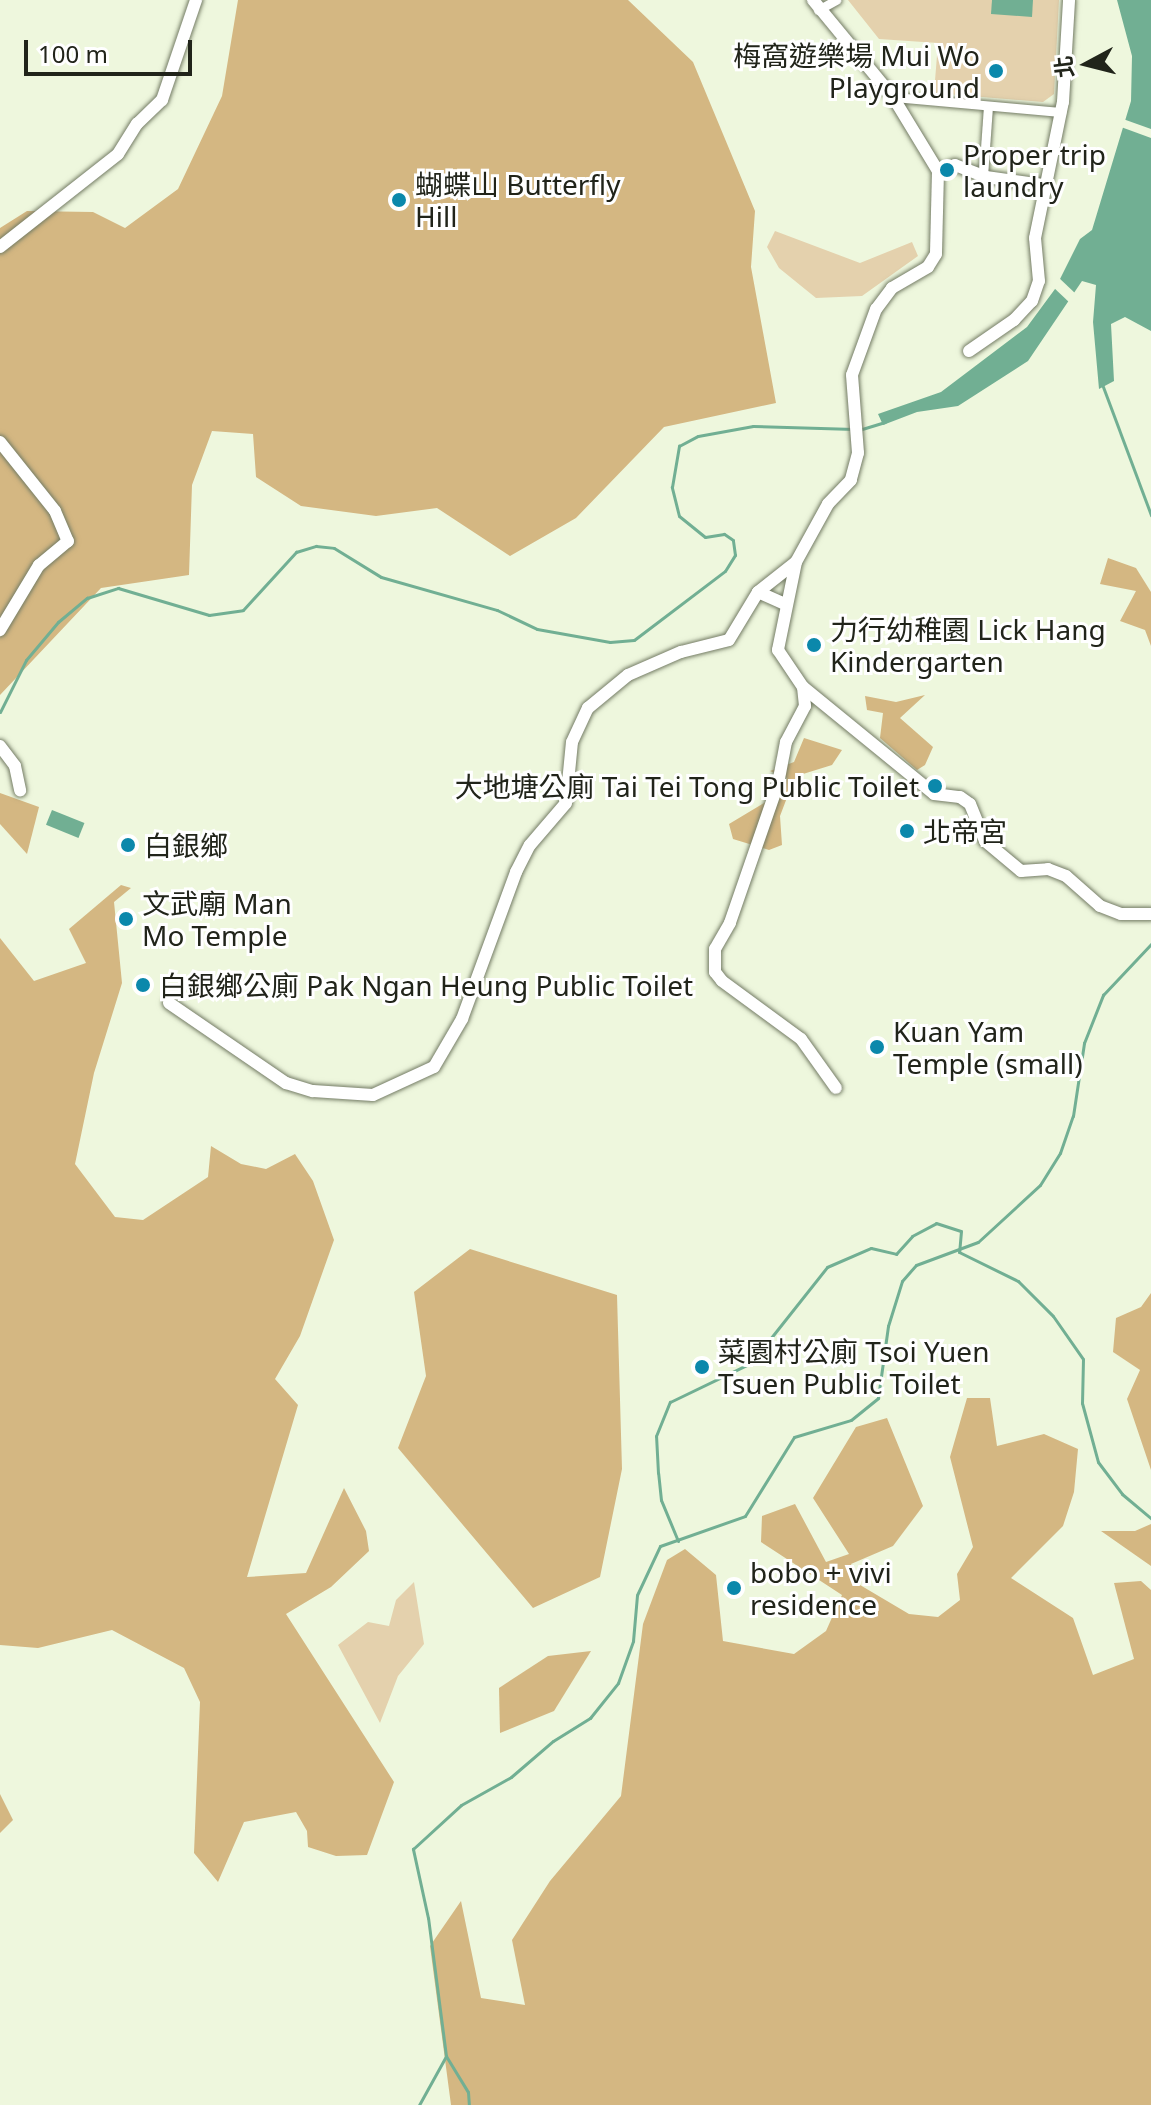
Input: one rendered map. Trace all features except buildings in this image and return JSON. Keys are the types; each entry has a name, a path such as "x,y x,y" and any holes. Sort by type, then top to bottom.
{"street":[{"path":"0,247 118,154 137,124 162,100 196,0"},
{"path":"836,0 815,5 893,97 938,171 936,254 928,267 892,288 876,309 852,375 857,440 851,480 828,504 796,562 785,604 779,654 803,687 934,794 960,797 970,804 985,841 1021,871 1048,869 1066,876 1100,906 1121,914 1151,914"},
{"path":"969,351 998,335 1032,301 1046,277 1035,238 1061,112 1069,0"},
{"path":"893,97 1061,112"},
{"path":"983,176 988,106"},
{"path":"938,171 955,165 983,176 1044,185"},
{"path":"0,442 55,511 68,541 39,565 0,630"},
{"path":"169,1003 286,1083 313,1091 373,1095 434,1067 462,1019 516,872 530,845 566,803 572,742 588,708 607,687 628,675 681,652 729,640 758,592 796,562"},
{"path":"758,592 785,604"},
{"path":"803,687 802,715 786,742 772,802 730,923 715,949 715,972 801,1039 836,1088"},
{"path":"802,715 832,710"},
{"path":"1,747 15,766 20,790"}],"shaded area":[{"path":"238,0 628,0 693,62 755,211 751,267 776,403 664,427 576,518 510,556 437,508 376,516 301,506 256,477 253,434 212,431 192,485 189,575 101,588 0,695 0,228 27,211 93,212 125,228 178,189 222,96"},
{"name":"梅窩遊樂場 Mui Wo Playground","path":"848,0 1059,0 1054,94 1043,102 934,93 938,43 879,39"},
{"path":"992,0 1033,0 1032,17 991,14"},
{"path":"1117,0 1151,0 1151,331 1125,317 1111,324 1114,381 1099,389 1093,322 1096,285 1082,281 1028,361 958,406 917,412 883,425 878,414 941,392 1027,327 1055,289 1080,239 1092,230 1131,101 1132,56"},
{"path":"775,231 860,263 912,242 918,256 862,296 816,298 779,268 767,247"},
{"path":"1108,558 1136,568 1151,592 1151,646 1145,630 1120,621 1136,591 1100,584"},
{"path":"925,695 900,718 933,747 925,765 917,770 880,738 883,713 867,710 865,696 896,702"},
{"path":"804,738 842,750 832,765 803,774 788,795 780,816 782,845 769,850 733,839 729,824 779,794 787,778 770,771 794,762"},
{"path":"0,793 39,807 27,854 0,824"},
{"path":"52,810 84,823 78,838 46,825"},
{"path":"121,885 131,888 114,902 122,983 94,1073 75,1164 115,1217 143,1220 208,1177 211,1146 241,1164 266,1169 295,1154 313,1181 334,1240 300,1336 275,1379 298,1405 247,1577 306,1573 344,1488 366,1531 369,1551 331,1587 286,1614 394,1782 367,1855 336,1856 308,1847 307,1831 296,1812 244,1822 218,1882 194,1853 200,1702 184,1668 112,1630 38,1648 0,1645 0,938 34,981 86,963 69,929"},
{"path":"470,1249 617,1295 622,1469 600,1577 533,1608 398,1448 426,1376 414,1292"},
{"path":"1151,1293 1151,1470 1127,1399 1140,1370 1113,1352 1116,1318 1141,1307"},
{"path":"967,1398 990,1398 997,1446 1044,1434 1078,1449 1074,1492 1063,1526 1011,1578 1073,1618 1093,1675 1134,1659 1114,1583 1141,1581 1151,1590 1151,2105 451,2105 430,1946 461,1901 481,1998 525,2005 512,1940 550,1881 621,1796 643,1624 667,1560 685,1549 716,1575 723,1641 794,1654 826,1631 842,1595 761,1542 762,1516 795,1504 826,1562 849,1554 813,1498 856,1427 887,1418 923,1506 893,1546 851,1564 860,1585 909,1614 938,1617 960,1600 957,1574 973,1547 950,1457"},
{"path":"1151,1524 1151,1566 1101,1531 1135,1531"},
{"path":"414,1582 424,1644 398,1676 380,1723 338,1645 368,1622 389,1626 396,1600"},
{"path":"591,1651 554,1711 500,1733 499,1688 548,1656"},
{"path":"0,1794 13,1820 0,1833"}],"pier":[{"path":"1123,119 1151,129 1151,138 1121,127"},
{"path":"1057,276 1077,295 1071,304 1052,286"}],"waterway":[{"path":"1102,384 1151,515"},
{"path":"862,429 885,422"},
{"path":"0,712 26,660 58,622 87,598 118,588 209,615 243,610 296,552 316,546 334,548 381,577 497,610 537,629 610,642 634,640 725,571 735,555 733,540 724,534 705,537 679,516 672,487 679,446 698,436 753,426 854,429"},
{"path":"419,2105 446,2056 428,1918 413,1849 461,1805 511,1777 553,1741 590,1718 618,1683 633,1641 637,1595 660,1546 745,1516 794,1437 851,1420 878,1398 888,1326 902,1281 916,1265 978,1242 1040,1185 1060,1153 1073,1116 1084,1043 1103,995 1151,944"},
{"path":"678,1541 661,1500 658,1473 656,1436 670,1402 751,1363 827,1267 871,1248 896,1254 912,1236 936,1223 961,1231 959,1252 1018,1281 1053,1316 1083,1359 1082,1403 1098,1462 1122,1494 1151,1518"},
{"path":"446,2056 468,2092 469,2105"}],"place":[{"name":"梅窩遊樂場 Mui Wo Playground","path":"996,71"},
{"name":"Proper trip laundry","path":"947,170"},
{"name":"蝴蝶山 Butterfly Hill","path":"399,200"},
{"name":"力行幼稚園 Lick Hang Kindergarten","path":"814,645"},
{"name":"大地塘公廁 Tai Tei Tong Public Toilet","path":"935,786"},
{"name":"北帝宮","path":"907,831"},
{"name":"白銀鄉","path":"128,845"},
{"name":"文武廟 Man Mo Temple","path":"126,919"},
{"name":"白銀鄉公廁 Pak Ngan Heung Public Toilet","path":"143,985"},
{"name":"Kuan Yam Temple (small)","path":"877,1047"},
{"name":"菜園村公廁 Tsoi Yuen Tsuen Public Toilet","path":"702,1367"},
{"name":"bobo + vivi residence","path":"734,1588"}]}
